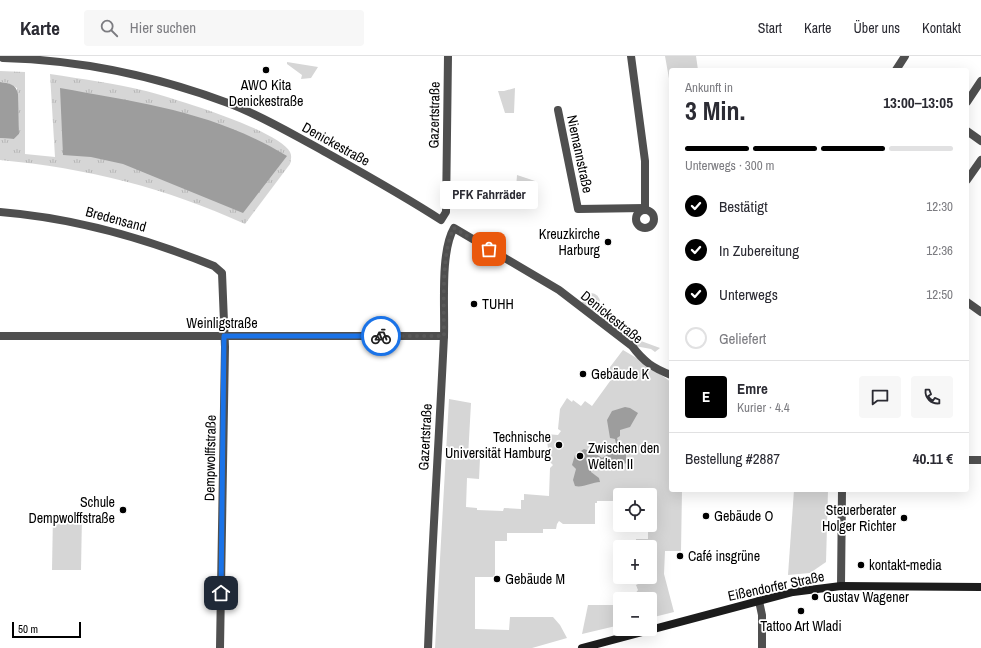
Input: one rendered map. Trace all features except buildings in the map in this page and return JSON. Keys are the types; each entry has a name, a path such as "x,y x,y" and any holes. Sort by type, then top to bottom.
{"main road":[{"name":"Eißendorfer Straße","path":"582,648 798,592 841,586 981,587"}],"street":[{"name":"Gazertstraße","path":"441,220 446,212 448,56"},
{"name":"Niemannstraße","path":"558,110 578,209 645,209 645,161 631,56"},
{"path":"897,68 905,56"},
{"name":"Denickestraße","path":"3,57 60,62 122,71 160,81 229,104 296,136 416,204 441,220"},
{"path":"969,99 981,81"},
{"path":"969,132 981,141"},
{"path":"969,177 981,160"},
{"name":"Bredensand","path":"0,212 77,222 135,237 178,252 220,270"},
{"name":"Gazertstraße","path":"428,648 431,560 444,336 445,267 450,235 454,228"},
{"name":"Denickestraße","path":"454,228 558,290 632,346 640,357 657,370 669,374"},
{"name":"Dempwolffstraße","path":"220,270 224,278 220,648"},
{"path":"969,303 981,312"},
{"name":"Weinligstraße","path":"0,336 444,336"},
{"path":"969,460 981,460"},
{"path":"841,586 842,492"},
{"path":"759,601 762,615 762,648"}],"green space":[{"path":"665,56 696,56 698,68 669,68 669,79"},
{"path":"287,62 318,67 311,78 301,79 302,75 287,64"},
{"path":"0,71 25,72 25,154 55,157 50,74 110,83 146,91 224,116 267,134 282,143 291,154 290,164 245,224 186,200 126,182 64,168 0,160 0,138 14,139 19,134 17,88 8,83 0,82"},
{"path":"515,88 514,113 505,113 498,91"},
{"path":"517,175 535,181 533,194 516,189"},
{"path":"591,293 597,296 600,302 597,308 591,311 585,308 582,302 585,296"},
{"path":"603,313 606,313 639,337 641,341 660,348 655,352 651,349 635,346 603,321"},
{"path":"623,350 669,381 669,492 682,492 681,551 665,551 664,574 674,612 657,616 657,592 636,592 638,590 636,585 638,584 657,584 657,540 636,539 648,539 648,532 657,532 657,488 613,488 613,501 597,501 597,503 595,503 595,524 563,524 559,521 556,529 543,529 543,533 507,533 507,541 495,541 495,577 475,577 475,629 509,630 510,617 553,617 560,625 567,638 532,648 435,648 449,399 471,403 468,457 480,458 479,479 467,478 466,507 477,508 477,510 503,511 504,508 521,509 521,500 524,500 524,494 549,496 550,468 553,465 550,462 546,434 558,435 561,431 558,429 560,409 567,398 572,402 573,400 581,406 585,401 592,406 613,377 607,371"},
{"path":"794,492 828,492 826,562 810,573 788,575"},
{"path":"53,514 82,514 81,570 52,570"},
{"path":"588,605 613,605 613,627 582,634"}],"shaded area":[{"path":"0,82 14,86 18,94 19,134 14,139 0,138"},
{"path":"60,88 149,105 205,119 260,141 287,156 243,213 123,164 91,157 63,155"},
{"path":"625,407 638,413 630,427 620,430 620,436 617,438 620,448 626,451 626,463 618,468 605,466 601,462 591,466 591,472 599,478 600,482 575,486 573,480 576,469 572,465 575,455 584,449 593,452 602,458 617,448 615,439 610,438 607,420 612,411"}],"way so far":[{"path":"381,336 444,336 445,267 450,235 454,228 489,249"}],"place":[{"name":"AWO Kita Denickestraße","path":"266,70"},
{"name":"Kreuzkirche Harburg","path":"608,242"},
{"name":"PFK Fahrräder","path":"489,249"},
{"name":"TUHH","path":"474,304"},
{"name":"Gebäude K","path":"583,374"},
{"name":"Technische Universität Hamburg","path":"559,445"},
{"name":"Zwischen den Welten II","path":"580,456"},
{"name":"Schule Dempwolffstraße","path":"123,510"},
{"name":"Gebäude O","path":"706,516"},
{"name":"Steuerberater Holger Richter","path":"904,518"},
{"name":"Café insgrüne","path":"680,556"},
{"name":"kontakt-media","path":"861,565"},
{"name":"Gebäude M","path":"497,579"},
{"name":"Gustav Wagener","path":"815,597"},
{"name":"Tattoo Art Wladi","path":"801,611"}],"route":[{"path":"221,593 224,336 381,336"}]}
